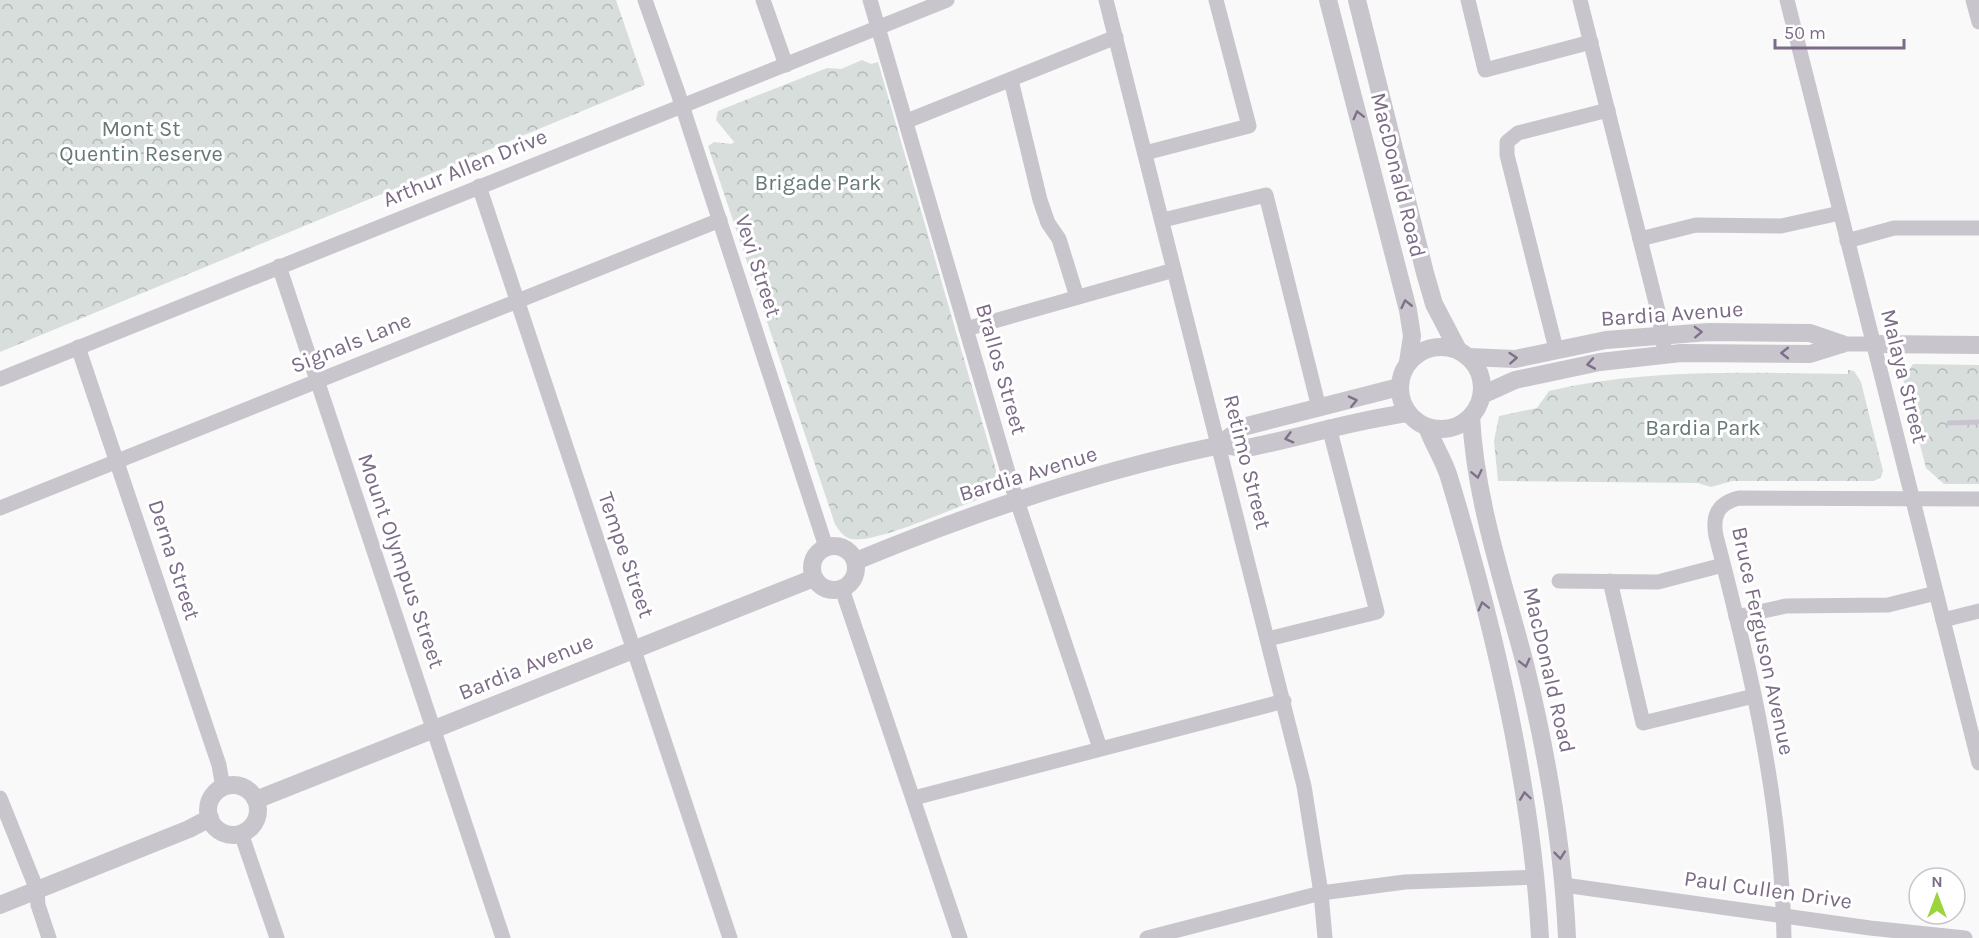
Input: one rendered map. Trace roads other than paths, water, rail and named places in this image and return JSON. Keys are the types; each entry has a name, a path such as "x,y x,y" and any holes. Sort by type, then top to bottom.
{"street":[{"name":"Vevi Street","path":"645,0 720,220 826,547"},
{"path":"762,0 786,65"},
{"name":"Brallos Street","path":"870,0 1017,500 1100,748"},
{"name":"Arthur Allen Drive","path":"0,379 947,0"},
{"name":"Retimo Street","path":"1106,0 1305,786 1322,892 1324,938"},
{"path":"1146,153 1249,126 1216,0"},
{"name":"MacDonald Road","path":"1329,0 1408,310 1412,336 1408,362"},
{"name":"MacDonald Road","path":"1357,0 1428,283 1444,325 1464,354"},
{"path":"1468,0 1485,69 1591,42"},
{"path":"1580,0 1663,334 1664,355"},
{"name":"Malaya Street","path":"1787,0 1979,763"},
{"path":"1973,0 1979,22"},
{"path":"907,121 1116,37"},
{"path":"1011,80 1040,200 1048,223 1059,239 1077,297"},
{"path":"1556,349 1507,155 1507,142 1518,133 1608,110"},
{"name":"Tempe Street","path":"479,186 730,938"},
{"path":"1163,220 1266,195 1319,408"},
{"path":"1640,239 1696,225 1781,226 1840,213"},
{"name":"Signals Lane","path":"0,508 720,220"},
{"path":"1847,241 1894,228 1979,228"},
{"name":"Mount Olympus Street","path":"279,266 503,938"},
{"path":"966,328 1174,270"},
{"name":"Bardia Avenue","path":"1464,354 1515,359 1556,349 1663,334 1810,333 1842,344"},
{"name":"Bardia Avenue","path":"1482,395 1515,380 1541,373 1600,362 1664,355 1810,354 1842,344 1979,345"},
{"path":"1427,427 1451,428 1471,416 1482,395 1482,381 1478,368 1464,354 1445,346 1419,353 1408,362 1399,387 1401,401 1408,413 1427,427 1448,474 1521,768 1536,877 1540,938"},
{"name":"Derna Street","path":"78,347 219,765 223,788"},
{"name":"Bardia Avenue","path":"1219,445 1243,427 1399,387"},
{"name":"Bardia Avenue","path":"856,561 1017,500 1219,445 1249,448 1329,427 1408,413"},
{"name":"MacDonald Road","path":"1471,416 1475,467 1541,732 1559,837 1568,938"},
{"path":"1268,639 1377,612 1329,427"},
{"name":"Bruce Ferguson Avenue","path":"1784,938 1769,781 1754,696 1714,523 1716,513 1729,501 1739,498 1979,499"},
{"path":"833,546 847,550 856,561 857,568 853,581 842,589 823,587 814,578 812,571 815,556 826,547 833,546"},
{"path":"1559,581 1658,582 1723,565"},
{"name":"Bardia Avenue","path":"256,800 814,578"},
{"path":"1610,582 1643,723 1754,696"},
{"path":"842,589 960,938"},
{"path":"1736,617 1786,606 1888,605 1936,593"},
{"path":"1943,620 1979,611"},
{"path":"914,798 1284,701"},
{"path":"230,786 245,788 256,800 257,816 254,823 242,833 234,835 219,830 210,818 209,804 217,792 223,788 230,786"},
{"path":"0,798 37,890 38,905 49,938"},
{"path":"0,905 189,829 210,818"},
{"path":"242,833 277,938"},
{"path":"1147,938 1322,892 1405,882 1536,877"},
{"name":"Paul Cullen Drive","path":"1564,885 1965,938"}],"waterway":[{"path":"1949,423 1979,422"}],"park label":[{"name":"Mont St Quentin Reserve","path":"141,142"},
{"name":"Brigade Park","path":"818,183"},
{"name":"Bardia Park","path":"1703,428"}]}
